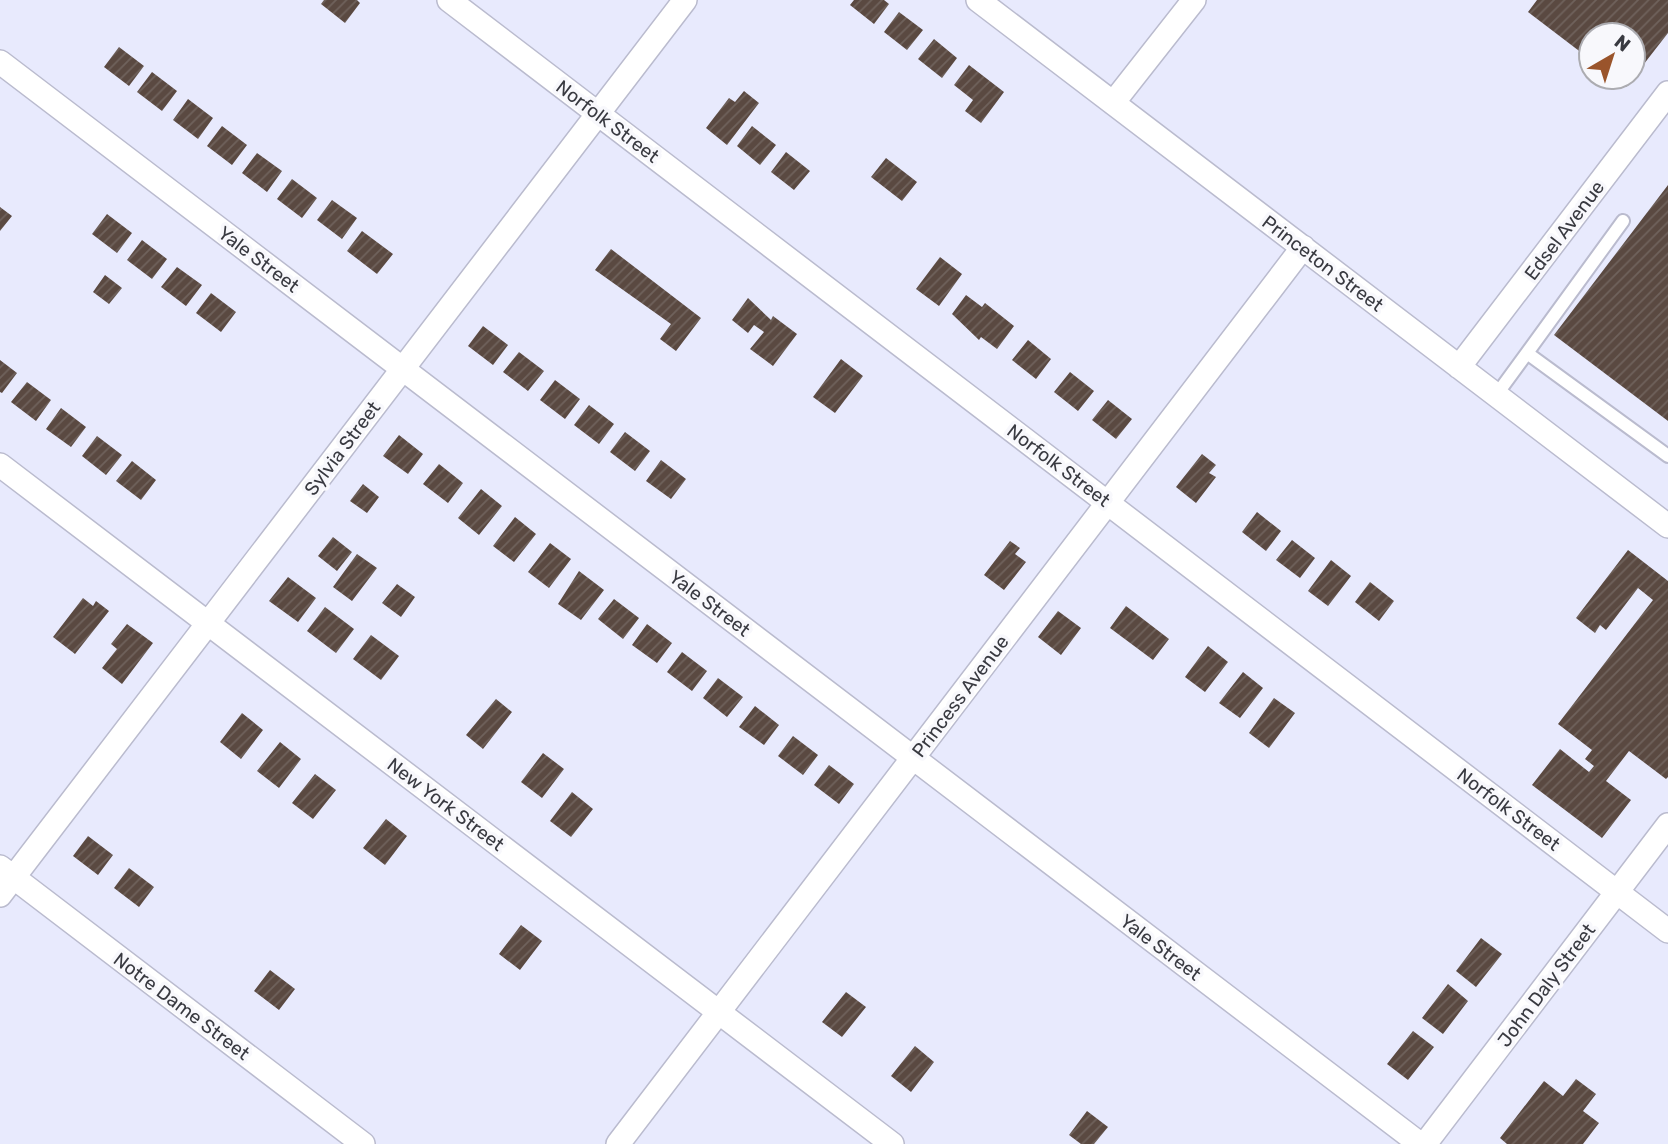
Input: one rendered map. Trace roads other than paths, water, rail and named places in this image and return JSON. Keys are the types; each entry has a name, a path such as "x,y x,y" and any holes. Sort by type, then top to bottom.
{"street":[{"name":"Norfolk Street","path":"449,0 1668,931"},
{"name":"Sylvia Street","path":"4,880 208,623 685,0"},
{"name":"Princeton Street","path":"978,0 1668,526"},
{"path":"1113,103 1194,0"},
{"name":"Yale Street","path":"0,62 1422,1144"},
{"name":"Edsel Avenue","path":"1459,367 1668,93"},
{"name":"Princess Avenue","path":"618,1144 1303,247"},
{"name":"New York Street","path":"0,465 892,1144"},
{"name":"John Daly Street","path":"1422,1144 1668,825"},
{"name":"Notre Dame Street","path":"4,880 363,1144"}],"lane":[{"path":"1497,394 1623,221"},
{"path":"1527,353 1668,456"}]}
